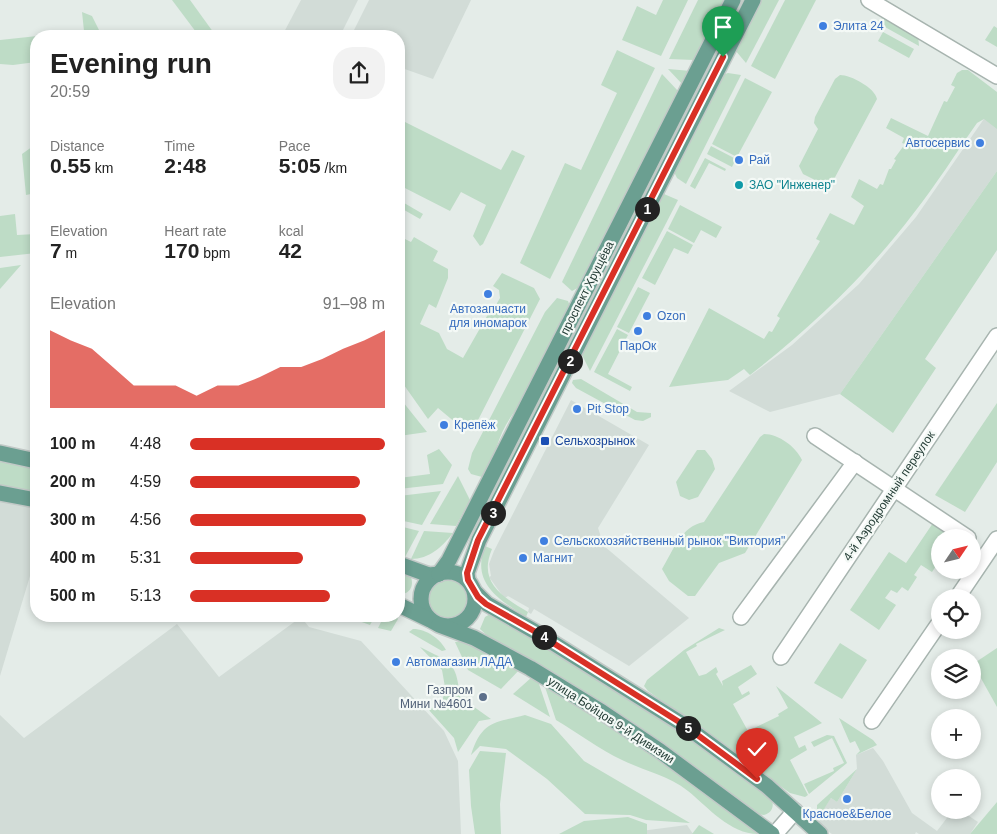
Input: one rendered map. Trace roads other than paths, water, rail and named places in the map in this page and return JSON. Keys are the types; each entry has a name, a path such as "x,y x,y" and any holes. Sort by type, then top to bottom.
{"main road":[{"name":"проспект Хрущёва","path":"439,574 449,560 733,0"},
{"name":"проспект Хрущёва","path":"471,586 467,573 478,540 753,0"},
{"path":"0,453 30,460"},
{"path":"0,493 30,499"},
{"path":"405,566 429,575 454,573 471,586 486,604 534,631 684,725 767,786 820,834"},
{"path":"439,574 427,582 422,594 422,609 435,623 456,626 465,622 475,607 471,586"},
{"name":"улица Бойцов 9-й Дивизии","path":"405,609 474,638 530,668 602,712 660,751 774,834"}],"street":[{"path":"869,0 997,76"},
{"name":"4-й Аэродромный переулок","path":"781,657 997,336"},
{"path":"815,436 955,529"},
{"path":"741,618 855,462"},
{"path":"964,589 994,549 981,544"},
{"path":"872,721 931,635"},
{"path":"774,834 795,811"}],"place":[{"name":"Элита 24","path":"823,26"},
{"name":"Автосервис","path":"980,143"},
{"name":"Рай","path":"739,160"},
{"name":"ЗАО \"Инженер\"","path":"739,185"},
{"name":"Автозапчасти для иномарок","path":"488,294"},
{"name":"Ozon","path":"647,316"},
{"name":"ПарОк","path":"638,331"},
{"name":"Pit Stop","path":"577,409"},
{"name":"Крепёж","path":"444,425"},
{"name":"Сельхозрынок","path":"545,441"},
{"name":"Сельскохозяйственный рынок \"Виктория\"","path":"544,541"},
{"name":"Магнит","path":"523,558"},
{"name":"Автомагазин ЛАДА","path":"396,662"},
{"name":"Газпром Мини №4601","path":"483,697"},
{"name":"Красное&Белое","path":"847,799"}]}
